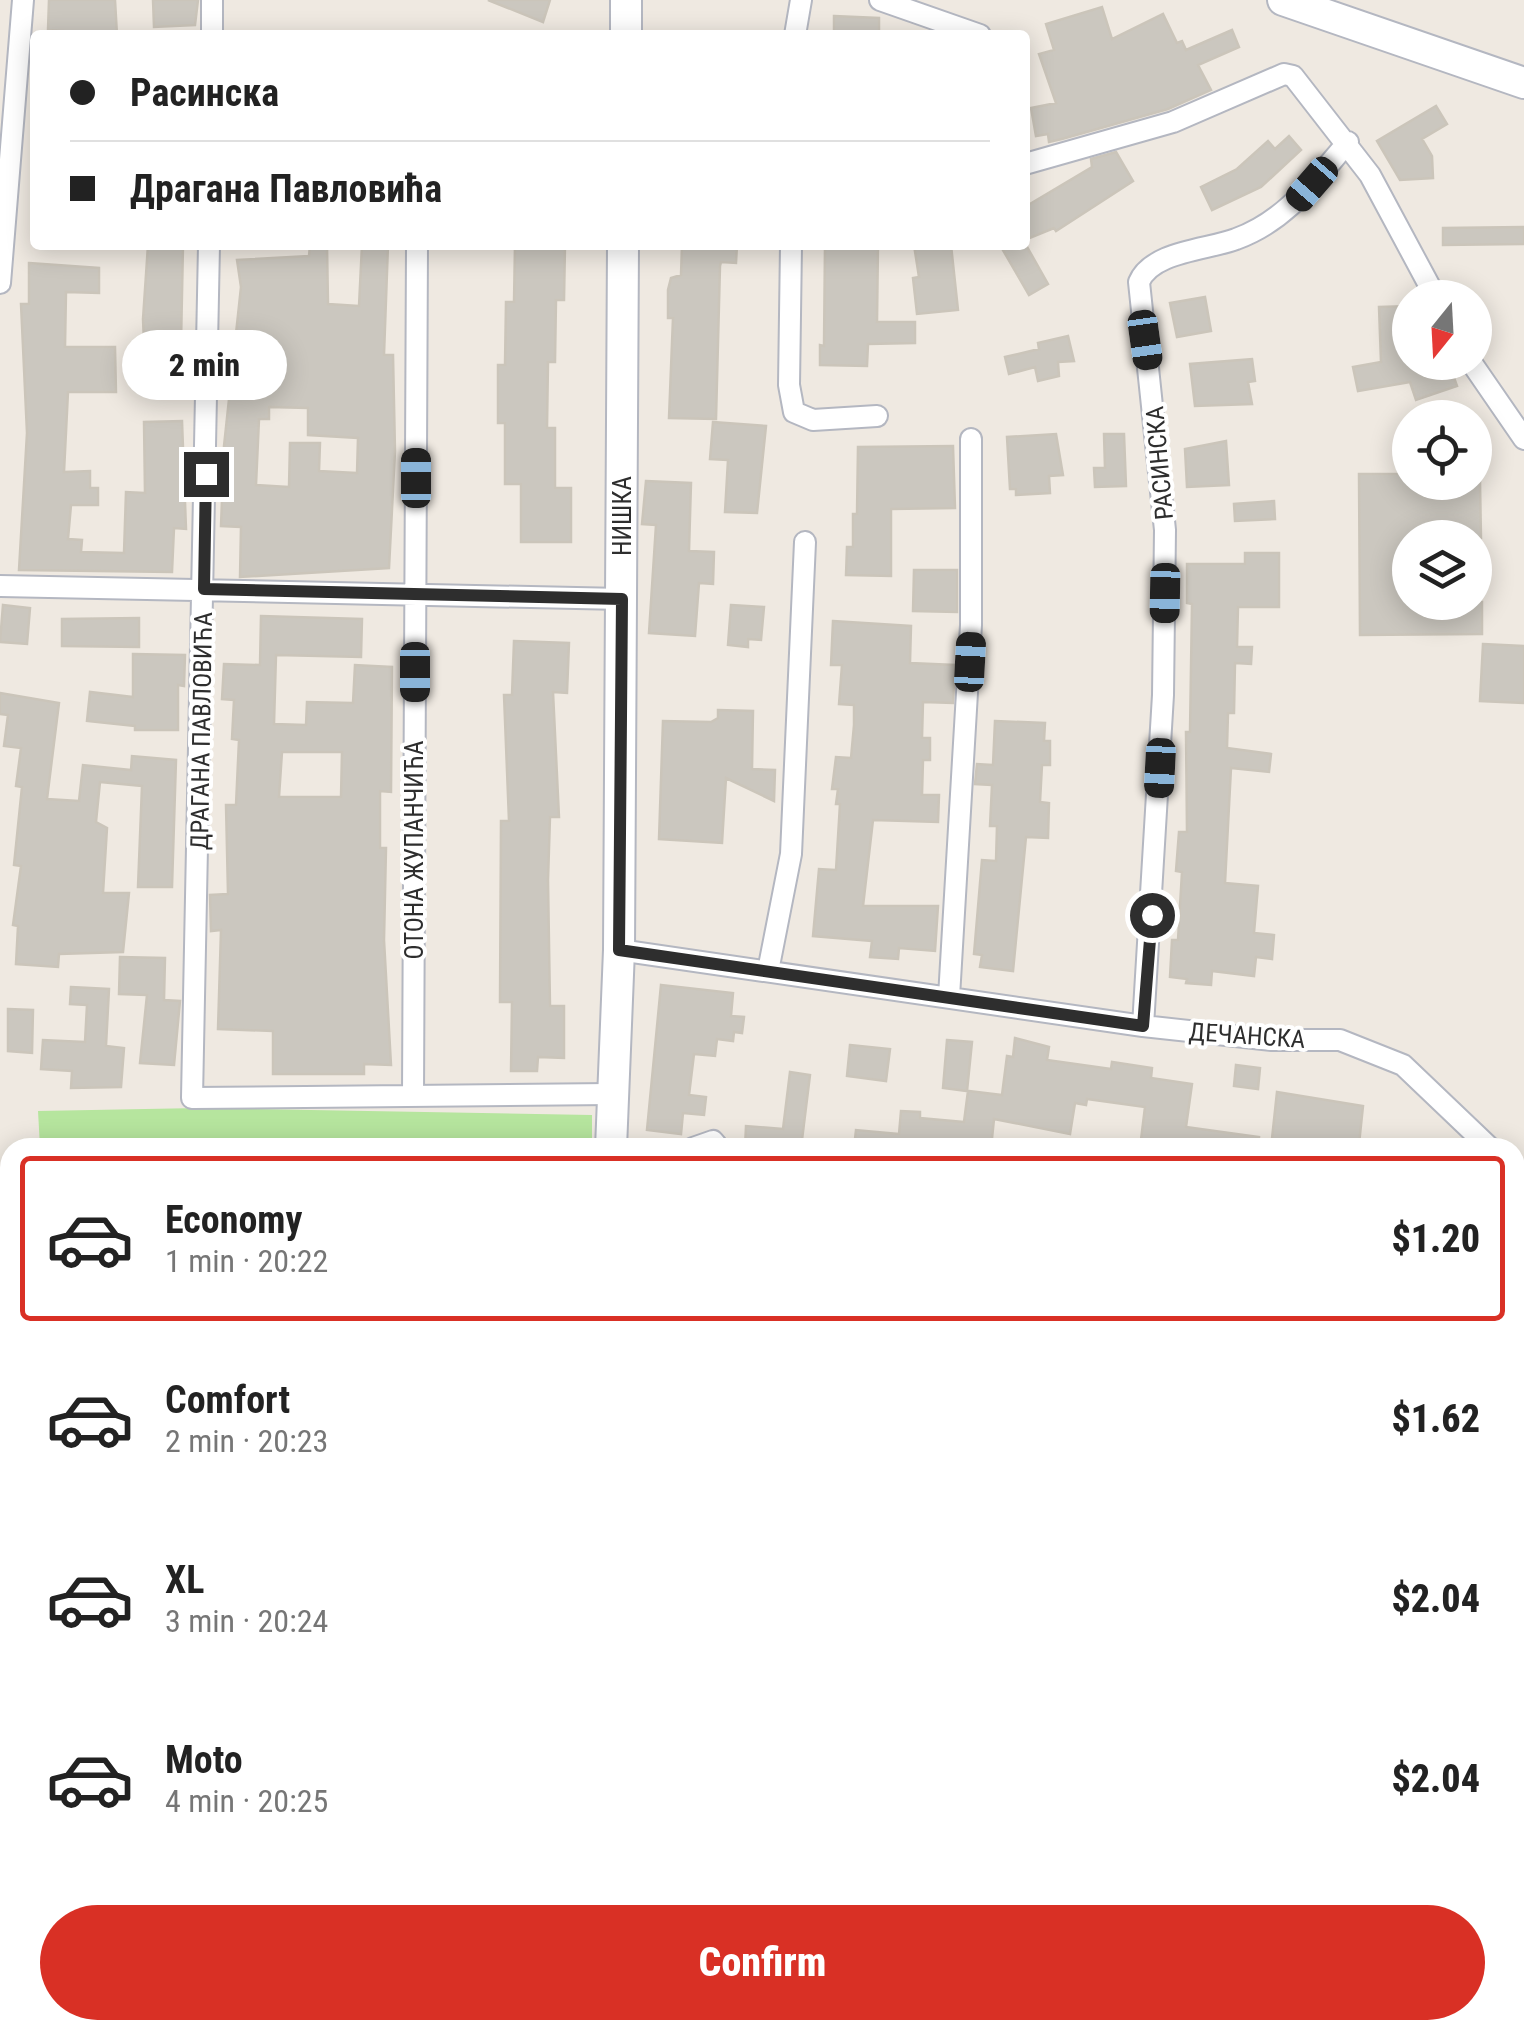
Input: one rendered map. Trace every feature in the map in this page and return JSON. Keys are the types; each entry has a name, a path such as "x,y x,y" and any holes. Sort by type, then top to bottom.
{"main road":[{"path":"626,0 626,30"},
{"path":"1283,0 1524,83"},
{"name":"НИШКА","path":"611,1138 619,950 623,250"}],"street":[{"path":"0,284 28,46 23,0"},
{"path":"212,0 212,30"},
{"path":"796,30 801,0"},
{"path":"880,0 966,30"},
{"path":"1030,163 1173,122 1284,74 1293,76 1348,142 1426,280"},
{"name":"РАСИНСКА","path":"1143,1026 1163,695 1166,530 1139,282 1158,262 1221,245 1268,224 1293,205 1348,142"},
{"name":"ДРАГАНА ПАВЛОВИЋА","path":"209,250 192,1098 413,1095"},
{"name":"ОТОНА ЖУПАНЧИЋА","path":"413,1095 417,250"},
{"path":"791,250 789,385 794,412 813,420 877,416"},
{"path":"1483,380 1524,439"},
{"path":"949,996 972,626 971,439"},
{"path":"768,972 791,854 804,542"},
{"path":"0,586 622,599"},
{"name":"ДЕЧАНСКА","path":"619,950 1143,1026 1272,1040 1340,1040 1402,1065 1479,1138"},
{"path":"413,1095 611,1094"}],"green space":[{"path":"199,1108 592,1115 592,1138 40,1138 38,1111"}],"building":[{"path":"49,0 115,0 117,30 48,30"},
{"path":"153,0 198,0 195,25 154,27"},
{"path":"488,0 550,0 543,22"},
{"path":"1102,7 1112,39 1163,14 1177,43 1182,41 1186,50 1232,30 1239,47 1198,65 1211,90 1168,109 1049,142 1048,134 1036,136 1031,108 1056,103 1039,54 1054,50 1046,24"},
{"path":"834,16 879,18 879,30 834,30"},
{"path":"1436,106 1447,124 1422,139 1432,156 1433,178 1400,180 1377,141"},
{"path":"1289,136 1301,150 1261,187 1212,210 1201,187 1237,169 1268,141 1275,149"},
{"path":"1116,152 1133,181 1056,231 1054,228 1030,238 1030,204 1092,167 1091,159"},
{"path":"1524,227 1524,244 1443,245 1443,228"},
{"path":"148,250 183,250 180,392 151,392 151,342 144,342"},
{"path":"310,250 327,250 328,304 359,306 362,250 388,250 384,355 393,355 395,451 389,568 240,577 241,527 221,526 224,446 241,287 237,260 309,256","holes":["269,407 308,408 308,435 358,438 357,473 319,471 320,443 290,443 289,487 256,485 259,419 269,419"]},
{"path":"515,250 565,250 564,300 556,300 555,362 548,362 547,428 555,428 555,488 571,488 571,542 521,542 521,484 505,484 505,423 498,423 498,365 505,365 506,302 514,302"},
{"path":"682,250 737,250 736,263 721,262 720,266 716,419 669,418 673,318 668,318 668,290 671,278 681,275"},
{"path":"825,250 878,250 877,322 915,322 915,343 868,344 867,366 820,365 820,345 824,346"},
{"path":"915,250 952,250 958,310 917,314 913,278 919,277"},
{"path":"1003,250 1029,250 1048,284 1029,295"},
{"path":"29,263 99,268 99,293 66,292 65,347 115,347 116,392 68,392 64,472 90,471 90,488 98,488 98,505 71,505 68,539 82,540 81,552 124,553 126,492 145,493 144,422 182,421 186,529 174,528 172,572 19,570 27,433 21,304 29,304"},
{"path":"1205,297 1211,331 1177,337 1170,303"},
{"path":"1379,307 1392,307 1392,380 1455,380 1457,386 1416,400 1410,382 1358,391 1353,367 1381,362"},
{"path":"1068,336 1074,361 1058,362 1059,376 1038,381 1035,367 1009,374 1005,357 1039,349 1038,343"},
{"path":"1252,359 1255,381 1248,382 1252,404 1195,406 1190,364"},
{"path":"713,422 766,426 757,513 725,512 728,460 710,459"},
{"path":"1056,434 1063,475 1049,476 1050,493 1016,495 1016,489 1010,489 1007,437"},
{"path":"1104,434 1124,434 1126,486 1095,487 1094,468 1105,468"},
{"path":"1226,441 1229,485 1187,487 1185,449"},
{"path":"953,446 955,508 891,509 891,576 846,575 847,547 853,547 853,514 857,514 858,447"},
{"path":"1359,474 1392,474 1392,500 1480,500 1481,520 1392,520 1392,620 1482,620 1482,634 1360,635"},
{"path":"646,481 691,483 689,551 714,552 713,584 699,583 695,636 649,633 656,525 642,524"},
{"path":"1274,501 1275,519 1235,521 1234,504"},
{"path":"1245,553 1279,553 1279,607 1238,607 1237,647 1252,647 1251,664 1235,663 1234,713 1228,713 1227,748 1271,754 1269,772 1231,768 1225,883 1258,886 1254,933 1274,935 1272,959 1256,957 1254,976 1212,971 1211,985 1186,983 1187,979 1170,977 1172,940 1178,940 1182,872 1176,871 1179,832 1187,832 1186,732 1190,732 1192,604 1187,603 1187,564 1245,564"},
{"path":"914,570 957,570 957,612 913,611"},
{"path":"3,605 30,608 27,644 0,642"},
{"path":"731,605 764,607 761,640 748,639 748,647 728,645"},
{"path":"261,616 362,619 361,657 276,655 274,724 306,725 307,702 353,703 355,665 392,667 391,792 380,791 380,848 386,848 384,940 391,1065 364,1064 364,1074 273,1074 273,1031 218,1029 221,930 211,931 210,895 228,894 226,805 236,805 239,740 232,739 234,700 222,699 224,664 260,665","holes":["282,752 342,752 341,797 279,797"]},
{"path":"139,618 139,647 62,646 62,619"},
{"path":"833,621 911,626 910,663 955,665 953,703 923,702 922,738 930,738 930,760 923,760 922,795 939,795 938,822 873,820 863,906 938,906 935,951 899,948 898,959 870,957 872,941 813,936 819,869 836,870 840,804 836,804 838,789 832,789 836,757 851,758 854,725 854,705 839,704 842,665 831,665"},
{"path":"514,641 569,643 567,693 553,692 559,817 550,817 548,880 550,1006 564,1006 564,1058 538,1057 537,1071 511,1071 512,1002 500,1002 501,821 509,821 504,695 512,695"},
{"path":"1483,644 1524,646 1524,703 1480,701"},
{"path":"133,654 185,655 184,686 178,685 178,730 135,730 135,726 87,721 90,692 133,697"},
{"path":"0,693 59,703 47,799 79,801 83,765 131,770 132,756 176,760 172,887 138,887 142,786 100,782 96,822 107,828 103,893 129,893 123,952 59,954 58,967 16,964 18,926 13,925 21,866 14,865 22,787 16,786 21,748 4,746 8,715 0,714"},
{"path":"718,710 753,711 752,769 775,770 774,801 726,778 722,843 659,839 663,721 711,722 718,718"},
{"path":"995,721 1045,723 1044,741 1050,741 1050,765 1042,765 1040,802 1049,803 1048,838 1026,837 1013,971 980,967 982,955 974,954 982,860 996,861 997,826 990,826 992,785 975,784 977,764 993,765"},
{"path":"120,957 165,958 164,1000 180,1001 174,1065 140,1063 147,995 119,994"},
{"path":"661,985 733,993 731,1016 744,1017 742,1033 734,1032 733,1041 717,1039 715,1056 694,1054 689,1095 706,1097 704,1115 683,1113 681,1134 647,1130"},
{"path":"71,987 109,989 106,1046 124,1048 121,1087 71,1088 72,1071 41,1069 43,1040 85,1042 87,1005 70,1004"},
{"path":"8,1009 33,1010 32,1053 8,1051"},
{"path":"1015,1038 1049,1047 1047,1060 1111,1069 1112,1062 1152,1068 1151,1078 1192,1084 1186,1127 1259,1138 1141,1138 1145,1107 1087,1099 1086,1105 1075,1103 1070,1134 994,1119 992,1138 855,1138 856,1130 899,1134 901,1111 920,1112 920,1118 964,1122 968,1091 1002,1095 1007,1056 1013,1057"},
{"path":"947,1040 972,1042 967,1091 943,1088"},
{"path":"850,1045 890,1049 886,1081 847,1076"},
{"path":"1236,1065 1260,1068 1258,1089 1234,1086"},
{"path":"790,1072 810,1075 802,1138 745,1138 746,1126 783,1129"},
{"path":"1277,1092 1363,1106 1360,1138 1272,1138"}],"route":[{"path":"206,474 204,589 622,599 619,950 1143,1026 1152,915"}]}
